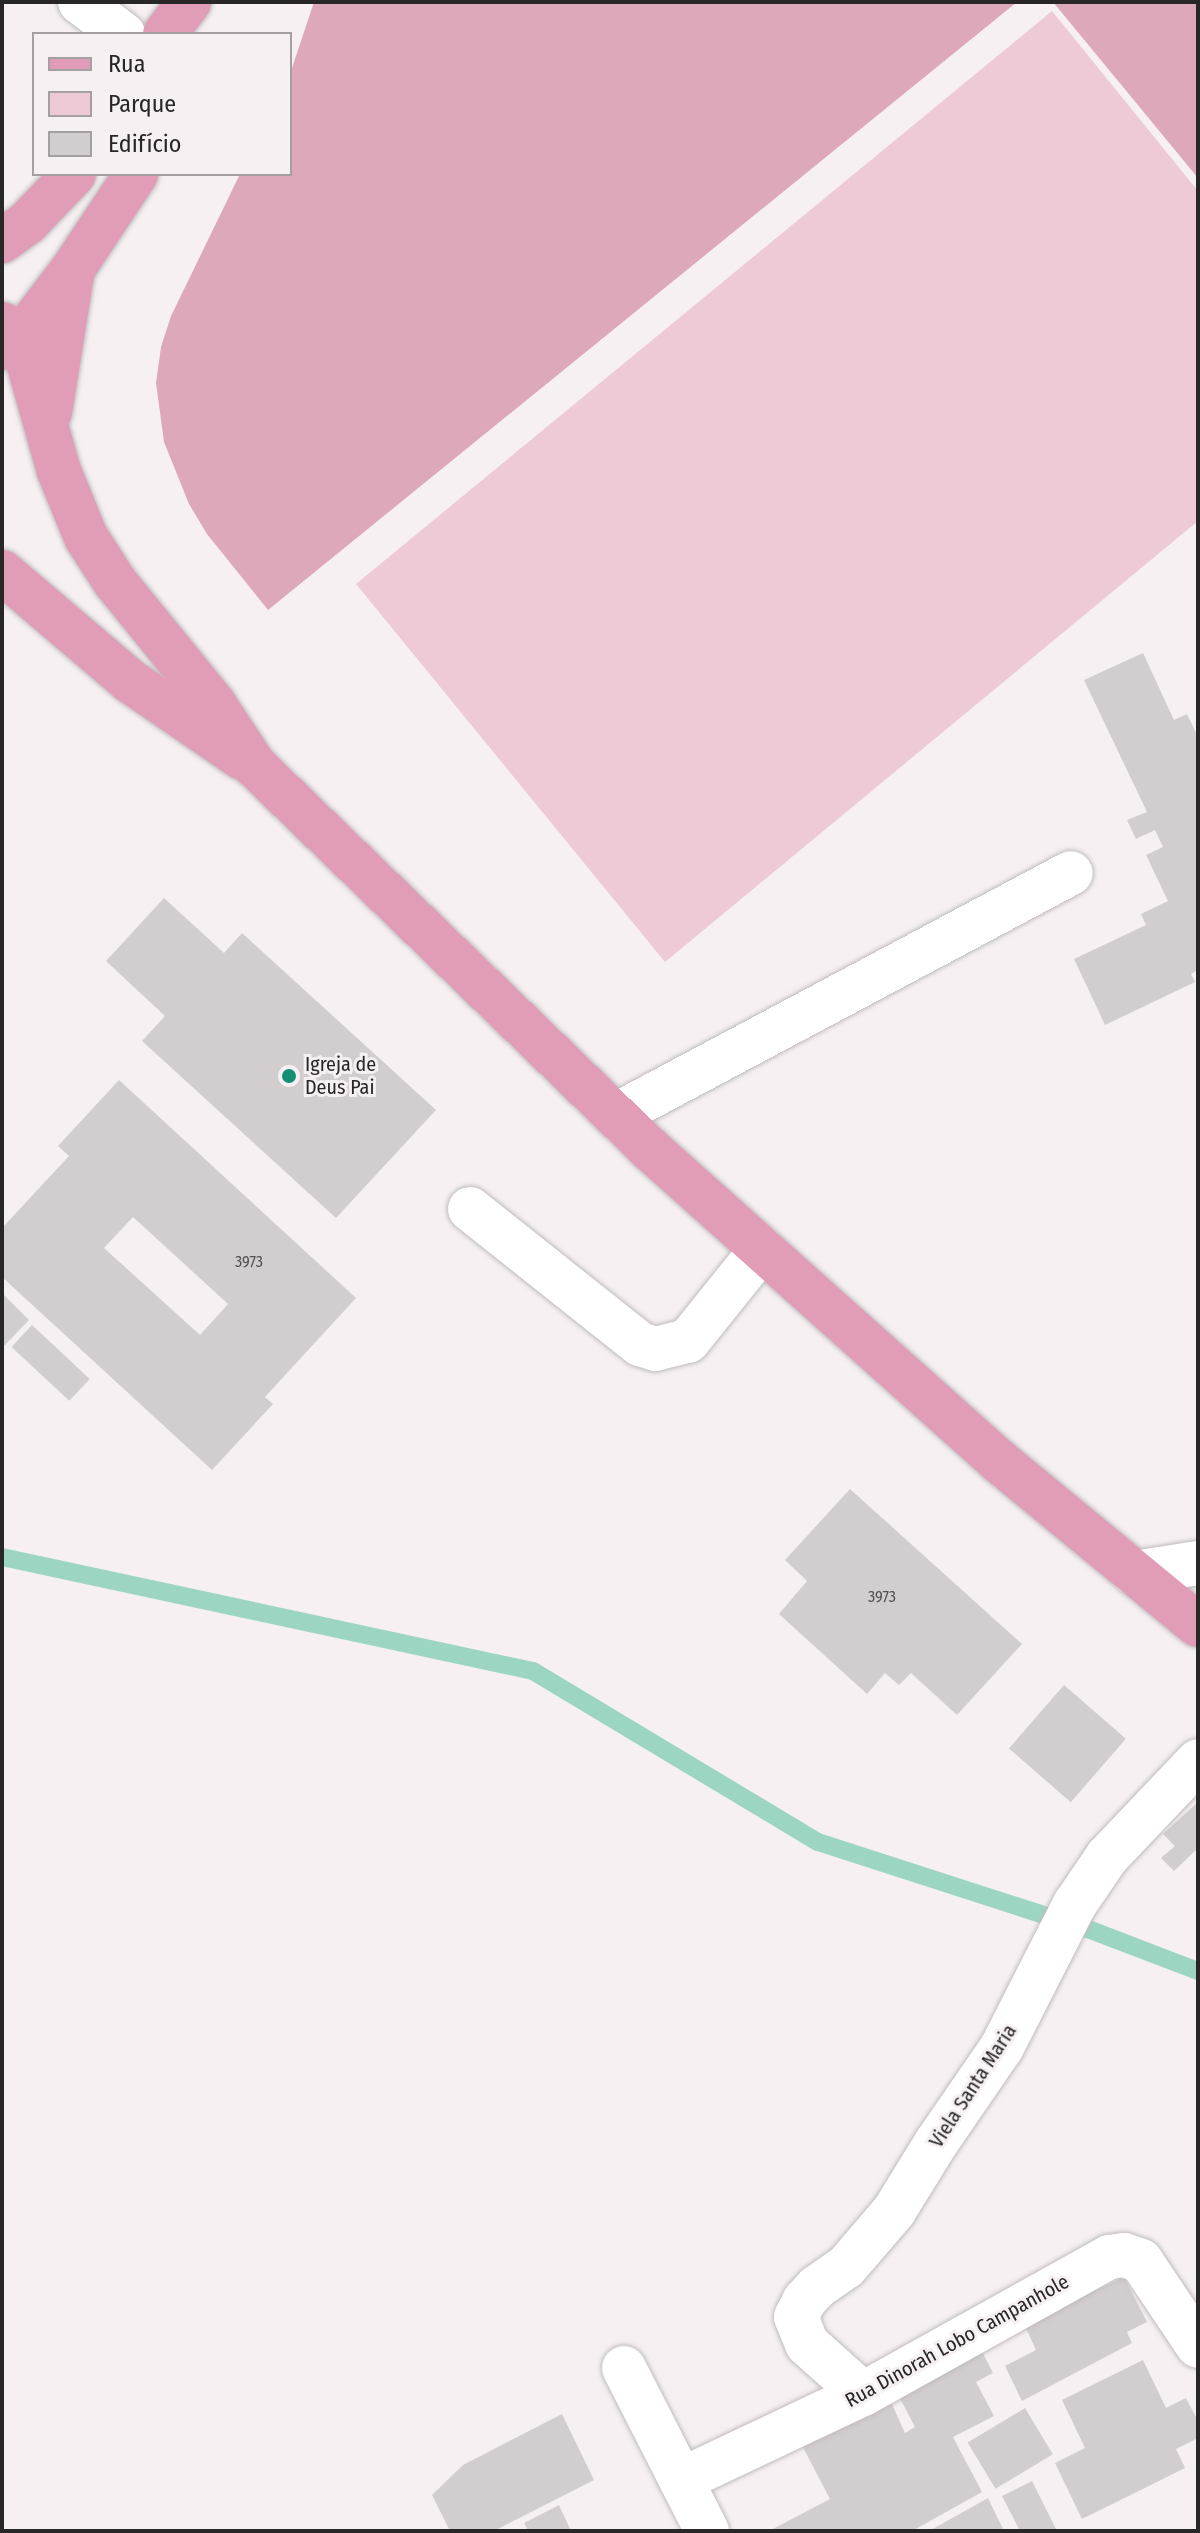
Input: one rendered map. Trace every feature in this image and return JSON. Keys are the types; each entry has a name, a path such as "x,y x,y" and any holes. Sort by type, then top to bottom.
{"main road":[{"path":"166,32 189,2"},
{"path":"196,32 203,2"},
{"path":"2,241 28,222 72,176"},
{"path":"135,176 73,269 8,336 86,537 115,582 214,704 254,765 616,1115 1000,1462 1198,1625"},
{"path":"47,430 73,269"},
{"path":"2,572 130,681 215,742 254,765"}],"street":[{"path":"80,2 120,32"},
{"path":"616,1115 1071,873"},
{"path":"470,1209 640,1344 655,1349 688,1341 762,1249"},
{"path":"1134,1573 1198,1563"},
{"name":"Viela Santa Maria","path":"863,2394 807,2344 796,2317 804,2301 817,2287 846,2267 894,2211 1002,2047 1075,1904 1107,1857 1198,1761"},
{"name":"Rua Dinorah Lobo Campanhole","path":"681,2480 863,2394 1109,2257 1124,2255 1141,2261 1198,2346"},
{"path":"624,2368 707,2531"}],"green space":[{"path":"1052,11 1198,191 1198,521 665,962 356,584"}],"shaded area":[{"path":"314,2 1017,2 268,610 207,534 189,504 164,442 156,383 161,347 171,316 239,176 292,176 292,68"},
{"path":"1053,2 1198,2 1198,178"}],"building":[{"path":"1143,653 1174,720 1187,714 1198,737 1198,970 1191,974 1195,982 1105,1025 1074,959 1146,925 1141,914 1168,901 1146,855 1163,847 1155,830 1136,839 1127,820 1147,812 1084,680"},
{"name":"Igreja de Deus Pai","path":"164,898 224,953 242,933 436,1110 336,1218 142,1041 165,1016 106,961"},
{"path":"119,1080 356,1298 265,1397 273,1404 212,1470 2,1277 2,1228 69,1156 58,1146","holes":["133,1217 228,1304 200,1335 104,1248"]},
{"path":"2,1293 29,1320 2,1348"},
{"path":"32,1325 90,1379 69,1401 12,1347"},
{"path":"850,1489 1022,1644 957,1715 911,1673 899,1685 885,1673 867,1694 779,1614 807,1581 785,1560"},
{"path":"1064,1685 1126,1739 1071,1802 1009,1748"},
{"path":"1198,1802 1198,1848 1174,1871 1161,1858 1175,1846 1163,1834"},
{"path":"1124,2277 1147,2322 1127,2332 1132,2343 1022,2401 1005,2366 1036,2350 1024,2324"},
{"path":"979,2346 993,2373 976,2382 994,2416 953,2437 982,2492 912,2531 769,2531 830,2499 796,2434 886,2391 905,2433 915,2427 894,2387"},
{"path":"1143,2360 1166,2408 1186,2398 1198,2421 1198,2438 1176,2449 1185,2468 1082,2519 1055,2463 1085,2448 1062,2400"},
{"path":"1025,2408 1053,2454 995,2489 968,2443"},
{"path":"562,2414 594,2480 494,2531 450,2531 432,2495 463,2465"},
{"path":"1032,2481 1057,2531 1020,2531 1002,2496"},
{"path":"988,2498 1004,2531 929,2531"},
{"path":"559,2505 571,2531 528,2531 524,2523"}],"waterway":[{"path":"2,1557 533,1671 818,1842 1088,1929 1198,1971"}],"place":[{"name":"Igreja de Deus Pai","path":"289,1076"}]}
